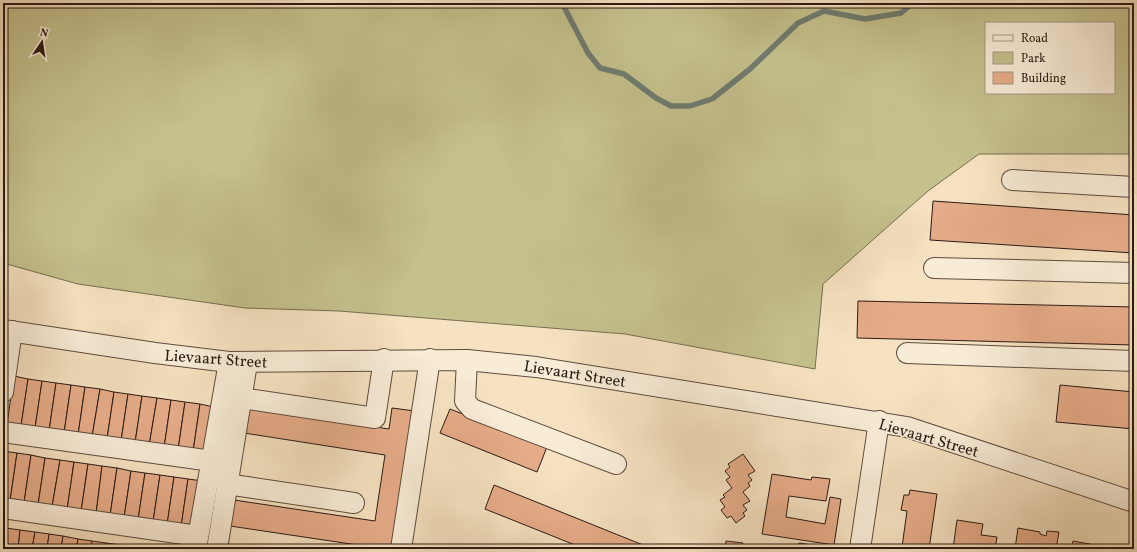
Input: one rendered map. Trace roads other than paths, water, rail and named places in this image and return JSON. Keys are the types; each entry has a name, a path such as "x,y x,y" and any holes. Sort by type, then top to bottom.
{"street":[{"path":"1012,180 1134,187"},
{"path":"934,268 1134,274"},
{"path":"3,392 8,331"},
{"name":"Lievaart Street","path":"8,331 155,353 238,362 430,359 468,360 536,367 879,421 907,427 1134,502"},
{"path":"907,353 1134,361"},
{"path":"241,398 375,418 384,359"},
{"path":"401,549 430,359"},
{"path":"468,360 465,401 472,409 616,464"},
{"path":"217,549 241,398 238,362"},
{"path":"3,508 197,542 212,462 238,362"},
{"path":"860,549 879,421"},
{"path":"3,432 212,462"},
{"path":"227,484 354,503"}],"waterway":[{"path":"562,3 588,53 600,68 624,74 656,98 671,106 690,106 712,99 750,69 798,23 824,11 865,19 901,13 913,3"}]}
